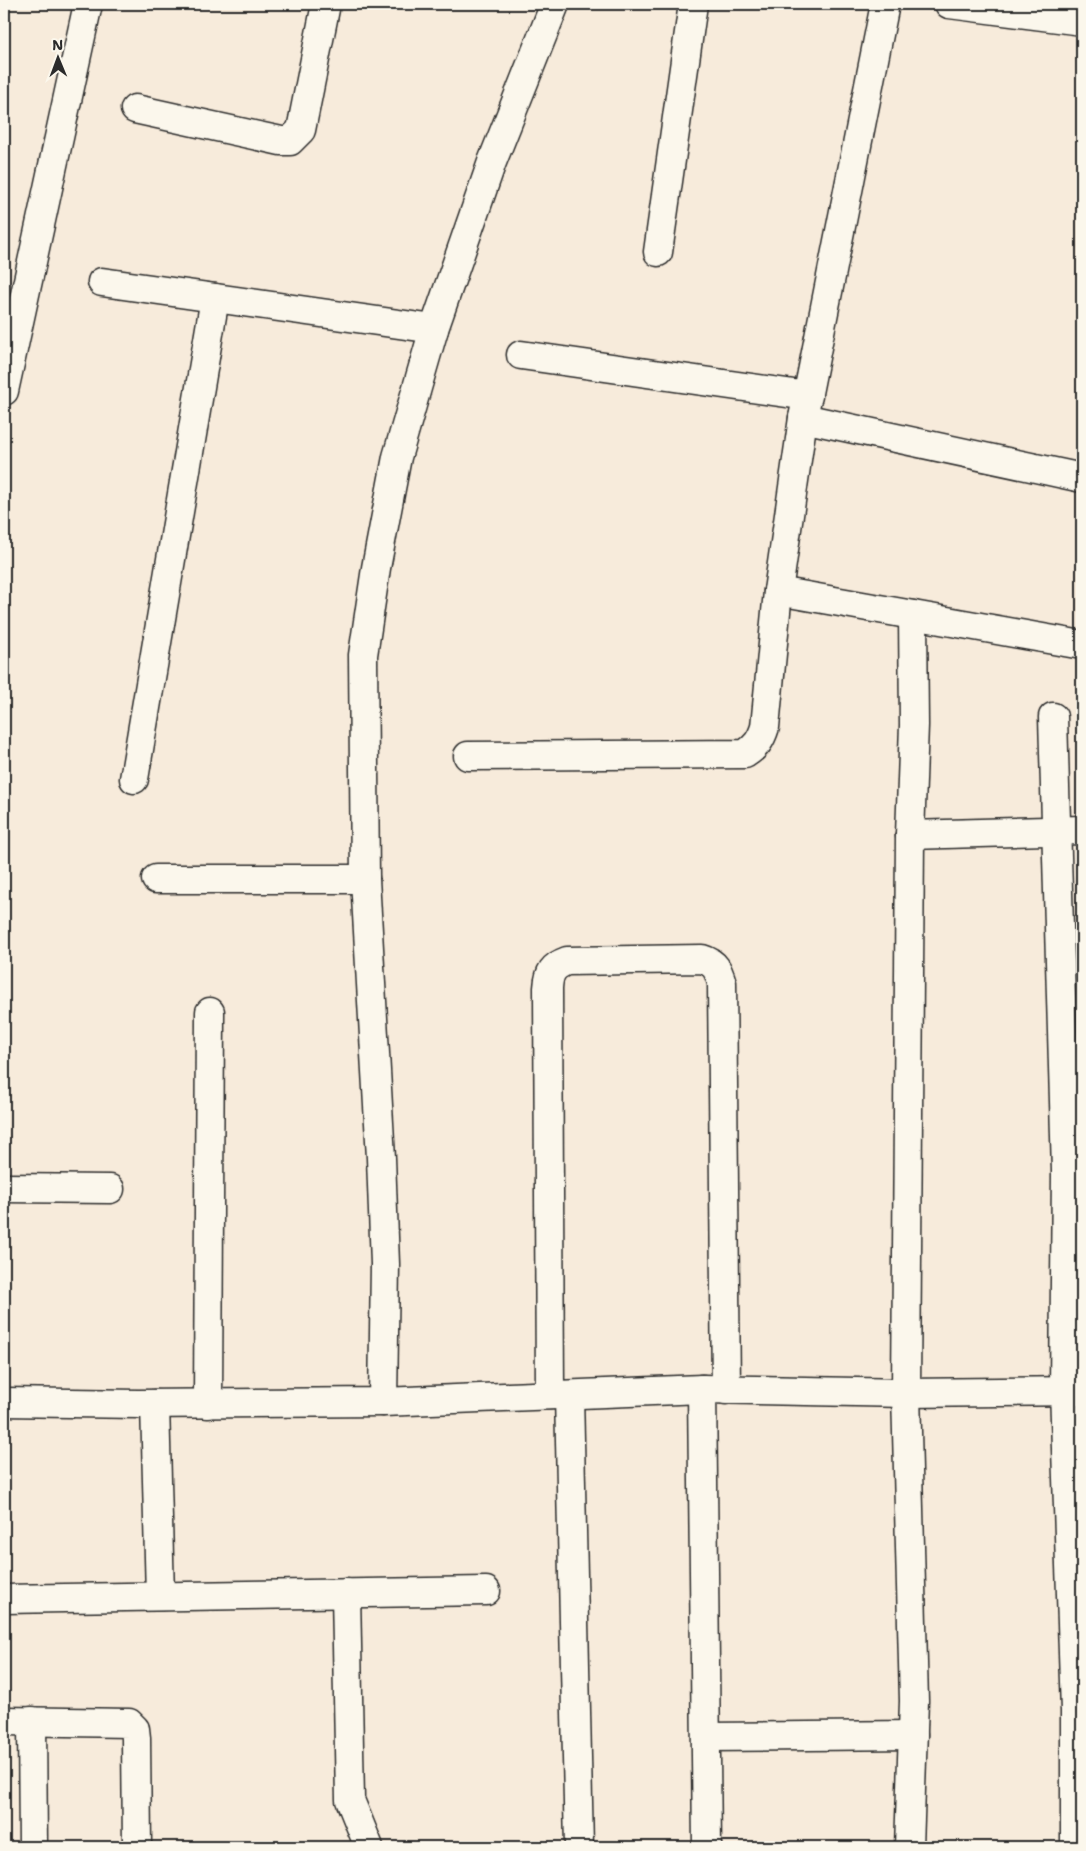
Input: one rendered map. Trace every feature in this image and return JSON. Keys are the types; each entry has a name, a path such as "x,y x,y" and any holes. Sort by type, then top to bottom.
{"street":[{"path":"4,391 88,4"},
{"path":"135,109 281,141 290,141 301,130 326,4"},
{"path":"383,1402 385,1264 382,1168 365,879 363,655 376,568 397,457 434,329 492,162 555,4"},
{"path":"658,252 693,4"},
{"path":"468,756 745,754 755,748 762,739 765,728 778,591 806,407 885,4"},
{"path":"950,4 1082,21"},
{"path":"102,282 434,329"},
{"path":"134,779 215,298"},
{"path":"521,355 806,407 1082,478"},
{"path":"778,591 1082,645"},
{"path":"910,1847 913,1735 906,1393 910,835 914,725 913,614"},
{"path":"1053,717 1069,830 1066,1172 1073,1391 1075,1847"},
{"path":"910,835 1069,830"},
{"path":"156,879 365,879"},
{"path":"578,1847 559,1395 549,974 555,965 567,961 702,959 712,962 718,970 722,983 707,1737 707,1847"},
{"path":"208,1404 210,1012"},
{"path":"4,1188 110,1189"},
{"path":"4,1402 208,1404 383,1402 714,1389 906,1393 1073,1391"},
{"path":"155,1404 160,1596"},
{"path":"4,1599 486,1591"},
{"path":"346,1593 350,1800 368,1847"},
{"path":"4,1721 129,1723 135,1729 137,1847"},
{"path":"32,1721 33,1847"},
{"path":"707,1737 913,1735"}]}
